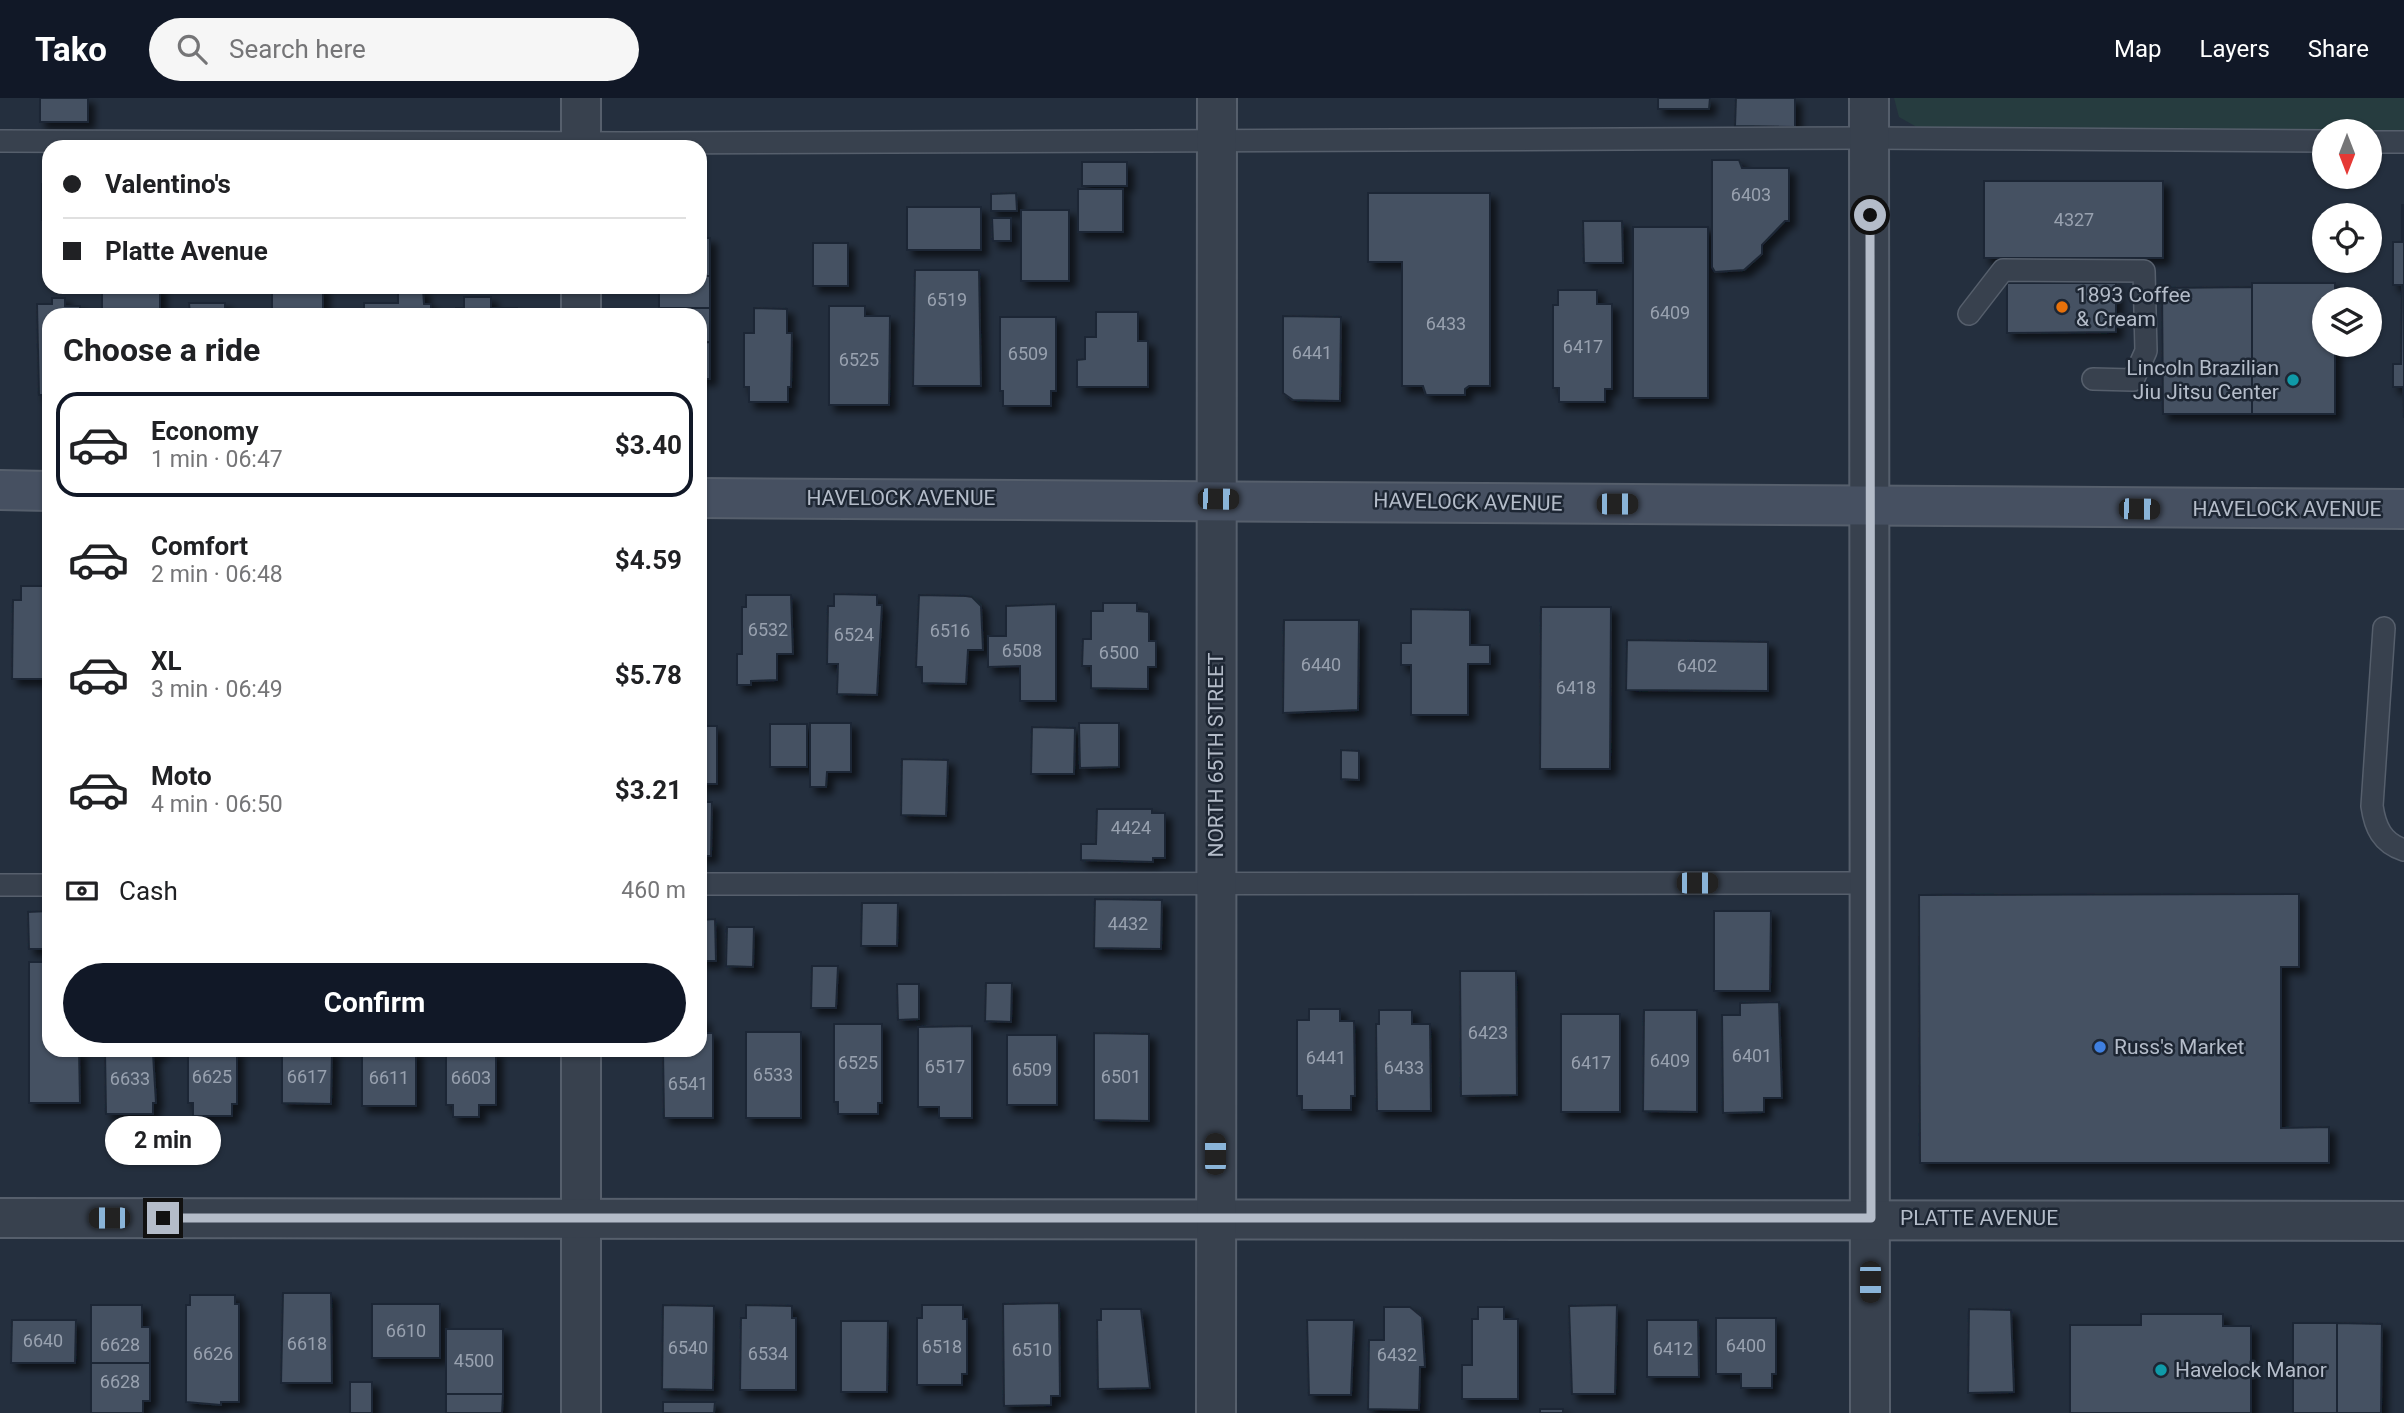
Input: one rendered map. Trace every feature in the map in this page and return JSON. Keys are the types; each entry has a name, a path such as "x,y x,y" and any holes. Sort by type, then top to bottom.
{"main road":[{"path":"0,491 42,491"},
{"name":"HAVELOCK AVENUE","path":"707,498 1218,499 2404,509"}],"street":[{"path":"581,98 581,140"},
{"name":"NORTH 65TH STREET","path":"1216,1413 1217,98"},
{"path":"1869,98 1870,1413"},
{"path":"580,1057 581,1413"},
{"name":"PLATTE AVENUE","path":"0,1218 1871,1218 2404,1221"}],"lane":[{"path":"707,143 1869,138 2312,141"},
{"path":"0,141 42,141"},
{"path":"2382,142 2404,142"},
{"path":"1969,314 2003,270 2144,271 2146,351 2133,380 2093,379"},
{"path":"2384,628 2372,806 2374,822 2381,835 2404,850"},
{"path":"707,884 1215,881 1870,883"},
{"path":"0,885 42,885"}],"green space":[{"path":"1894,98 2404,98 2404,131 2382,131 2382,119 2312,119 2312,131 1922,130 1899,117"}],"building":[{"path":"40,98 88,98 88,122 40,122"},
{"path":"1658,98 1710,98 1709,109 1658,109"},
{"path":"1736,98 1795,98 1795,127 1735,126"},
{"path":"1712,160 1739,160 1742,168 1789,168 1789,221 1785,221 1762,245 1762,254 1744,270 1715,272 1712,267"},
{"path":"1082,162 1127,162 1127,186 1082,186"},
{"path":"1984,181 2163,181 2163,258 1984,258"},
{"path":"1078,189 1123,189 1123,232 1078,232"},
{"path":"1016,193 1017,211 991,211 991,194"},
{"path":"1368,193 1490,193 1490,386 1469,386 1465,389 1465,395 1426,395 1423,386 1402,386 1402,262 1368,262"},
{"path":"2402,205 2404,418 2403,387 2393,387 2393,364 2401,364 2402,285 2393,285 2393,242 2402,242"},
{"path":"907,207 981,207 981,250 907,250"},
{"path":"1021,210 1069,210 1069,281 1021,281"},
{"path":"992,218 1011,218 1011,241 993,241"},
{"path":"1583,221 1622,221 1623,263 1584,263"},
{"path":"1633,227 1708,227 1708,398 1633,398"},
{"path":"707,238 710,238 710,276 707,276"},
{"path":"813,243 848,243 848,286 813,286"},
{"path":"915,270 979,270 981,386 913,386"},
{"path":"707,276 710,276 710,308 659,308 659,294 707,294"},
{"name":"1893 Coffee & Cream","path":"2007,283 2116,283 2116,332 2007,333"},
{"name":"Lincoln Brazilian Jiu Jitsu Center","path":"2252,283 2335,283 2335,287 2312,287 2312,357 2335,357 2335,414 2252,414"},
{"path":"2252,287 2252,414 2163,414 2162,288"},
{"path":"1558,290 1597,290 1597,304 1612,304 1612,389 1605,389 1605,402 1559,402 1559,388 1553,388 1553,305 1558,305"},
{"path":"102,294 160,294 160,308 102,308"},
{"path":"272,294 323,294 323,308 272,308"},
{"path":"398,294 423,294 424,304 431,304 431,308 364,308 364,303 398,303"},
{"path":"464,297 491,297 491,308 464,308"},
{"path":"52,298 65,298 65,306 80,308 42,308 42,395 39,395 37,304 52,304"},
{"path":"189,303 225,303 225,308 189,308"},
{"path":"829,306 865,306 865,316 890,316 889,405 829,405"},
{"path":"707,308 710,308 710,342 707,342"},
{"path":"754,308 787,309 787,333 792,333 791,387 788,387 788,402 749,402 749,387 744,387 744,333 754,333"},
{"path":"1096,312 1138,312 1138,341 1148,341 1148,387 1077,387 1077,360 1085,359 1085,337 1096,337"},
{"path":"1283,316 1341,317 1340,401 1293,400 1283,393"},
{"path":"1000,317 1056,317 1056,391 1051,391 1051,406 1003,406 1003,391 1000,391"},
{"path":"707,342 710,342 710,379 707,379"},
{"path":"21,586 42,586 42,679 12,679 13,600 21,600"},
{"path":"834,594 877,595 877,605 882,605 877,695 837,694 838,664 827,664 828,606 834,606"},
{"path":"746,595 791,595 793,654 777,654 777,680 751,681 751,685 737,685 737,654 742,654 742,607 746,607"},
{"path":"919,595 972,597 981,606 983,650 968,650 966,684 922,683 922,667 916,667"},
{"path":"1103,603 1137,603 1137,611 1149,612 1149,641 1156,641 1156,667 1148,667 1148,689 1091,688 1091,666 1082,666 1083,639 1091,639 1091,611 1103,611"},
{"path":"1056,604 1056,701 1020,701 1020,666 988,667 988,636 1006,636 1006,606"},
{"path":"1541,607 1611,607 1610,769 1540,769"},
{"path":"1411,609 1470,610 1470,645 1490,645 1490,664 1468,664 1468,715 1411,715 1411,665 1401,665 1401,643 1411,643"},
{"path":"1284,620 1359,620 1358,710 1283,713"},
{"path":"1627,640 1768,642 1768,691 1626,690"},
{"path":"810,723 851,723 851,772 827,772 826,787 810,787"},
{"path":"1079,723 1119,723 1119,767 1080,768"},
{"path":"770,724 807,724 807,767 770,767"},
{"path":"707,726 717,726 717,784 707,784"},
{"path":"1032,727 1075,728 1074,774 1031,774"},
{"path":"1341,750 1359,751 1359,780 1341,779"},
{"path":"902,759 948,760 946,816 901,815"},
{"path":"707,802 712,802 711,856 707,856"},
{"path":"1097,809 1152,809 1152,813 1165,813 1165,858 1153,858 1153,862 1081,860 1081,844 1096,844"},
{"name":"Russ's Market","path":"2299,894 2299,967 2281,967 2281,1128 2329,1127 2329,1163 1920,1163 1919,895"},
{"path":"1095,899 1162,900 1161,949 1094,948"},
{"path":"862,903 898,903 897,946 861,946"},
{"path":"42,911 42,949 29,949 28,912"},
{"path":"1714,911 1771,911 1770,991 1714,991"},
{"path":"715,919 716,961 707,961 707,920"},
{"path":"727,927 754,927 753,967 726,966"},
{"path":"29,962 42,962 42,1057 79,1057 80,1103 29,1103"},
{"path":"812,966 838,966 836,1008 811,1008"},
{"path":"1460,971 1516,971 1517,1095 1461,1096"},
{"path":"986,983 1012,983 1011,1022 985,1021"},
{"path":"897,984 919,984 919,1019 898,1020"},
{"path":"1779,1002 1782,1098 1764,1098 1764,1112 1723,1113 1722,1015 1740,1015 1740,1003"},
{"path":"1309,1009 1340,1009 1340,1021 1354,1021 1355,1096 1351,1096 1351,1110 1302,1110 1302,1096 1297,1096 1297,1020 1309,1020"},
{"path":"1379,1010 1412,1010 1412,1024 1430,1024 1431,1111 1377,1111 1376,1024 1379,1024"},
{"path":"1644,1010 1697,1010 1697,1112 1643,1111"},
{"path":"1561,1014 1620,1014 1620,1112 1561,1112"},
{"path":"834,1024 882,1024 882,1103 878,1103 878,1114 838,1114 838,1102 834,1102"},
{"path":"972,1026 972,1118 939,1118 939,1107 918,1107 918,1027"},
{"path":"746,1032 801,1032 801,1118 746,1118"},
{"path":"707,1033 713,1033 713,1118 664,1118 663,1057 707,1057"},
{"path":"1094,1033 1149,1034 1149,1121 1094,1120"},
{"path":"1007,1035 1057,1035 1057,1105 1007,1105"},
{"path":"105,1057 153,1057 156,1103 153,1103 153,1114 106,1114"},
{"path":"188,1057 237,1057 237,1104 232,1104 232,1116 193,1116 193,1103 188,1103"},
{"path":"282,1057 332,1057 331,1104 282,1103"},
{"path":"362,1057 416,1057 416,1106 362,1106"},
{"path":"446,1057 496,1057 496,1105 479,1105 479,1117 453,1117 453,1105 446,1105"},
{"path":"283,1293 331,1293 332,1383 281,1383"},
{"path":"190,1295 235,1295 235,1304 239,1304 239,1402 221,1402 221,1405 186,1402 186,1305 190,1305"},
{"path":"1059,1303 1060,1396 1051,1396 1051,1405 1004,1406 1003,1304"},
{"path":"372,1304 440,1304 440,1358 372,1358"},
{"path":"91,1305 142,1305 142,1327 150,1327 150,1363 91,1363"},
{"path":"663,1305 714,1306 713,1390 662,1389"},
{"path":"746,1305 792,1306 792,1318 796,1318 796,1390 740,1390 741,1318 746,1318"},
{"path":"922,1305 963,1305 963,1319 967,1319 967,1374 962,1374 962,1385 917,1385 917,1318 922,1318"},
{"path":"1617,1305 1615,1394 1572,1394 1569,1306"},
{"path":"1384,1307 1410,1307 1422,1317 1425,1367 1420,1367 1419,1410 1368,1409 1369,1340 1384,1340"},
{"path":"1478,1307 1504,1307 1504,1319 1518,1319 1518,1399 1462,1399 1462,1365 1472,1365 1472,1319 1478,1319"},
{"path":"1101,1309 1141,1309 1150,1388 1098,1389 1097,1320 1101,1320"},
{"path":"1969,1309 2011,1310 2014,1392 1968,1393"},
{"name":"Havelock Manor","path":"2141,1314 2223,1314 2223,1326 2251,1326 2251,1413 2070,1413 2070,1325 2141,1325"},
{"path":"1716,1318 1776,1318 1776,1374 1772,1374 1772,1388 1741,1388 1741,1374 1716,1374"},
{"path":"12,1320 76,1320 75,1363 11,1363"},
{"path":"1307,1320 1354,1320 1351,1395 1309,1395"},
{"path":"1647,1320 1698,1320 1699,1377 1647,1377"},
{"path":"841,1321 888,1321 887,1392 841,1392"},
{"path":"2293,1323 2337,1323 2337,1413 2293,1413"},
{"path":"2337,1323 2382,1324 2381,1413 2337,1413"},
{"path":"446,1329 503,1329 503,1394 446,1394"},
{"path":"91,1363 150,1363 150,1401 143,1401 143,1413 91,1413"},
{"path":"350,1382 372,1382 372,1413 350,1413"},
{"path":"446,1394 503,1394 502,1413 446,1413"},
{"path":"663,1402 715,1402 714,1413 663,1413"},
{"path":"1540,1409 1563,1409 1563,1413 1540,1413"}],"place":[{"name":"1893 Coffee & Cream","path":"2062,307"},
{"name":"Lincoln Brazilian Jiu Jitsu Center","path":"2293,380"},
{"name":"Russ's Market","path":"2100,1047"},
{"name":"Havelock Manor","path":"2161,1370"}],"route":[{"path":"163,1218 1871,1218 1870,215"}]}
